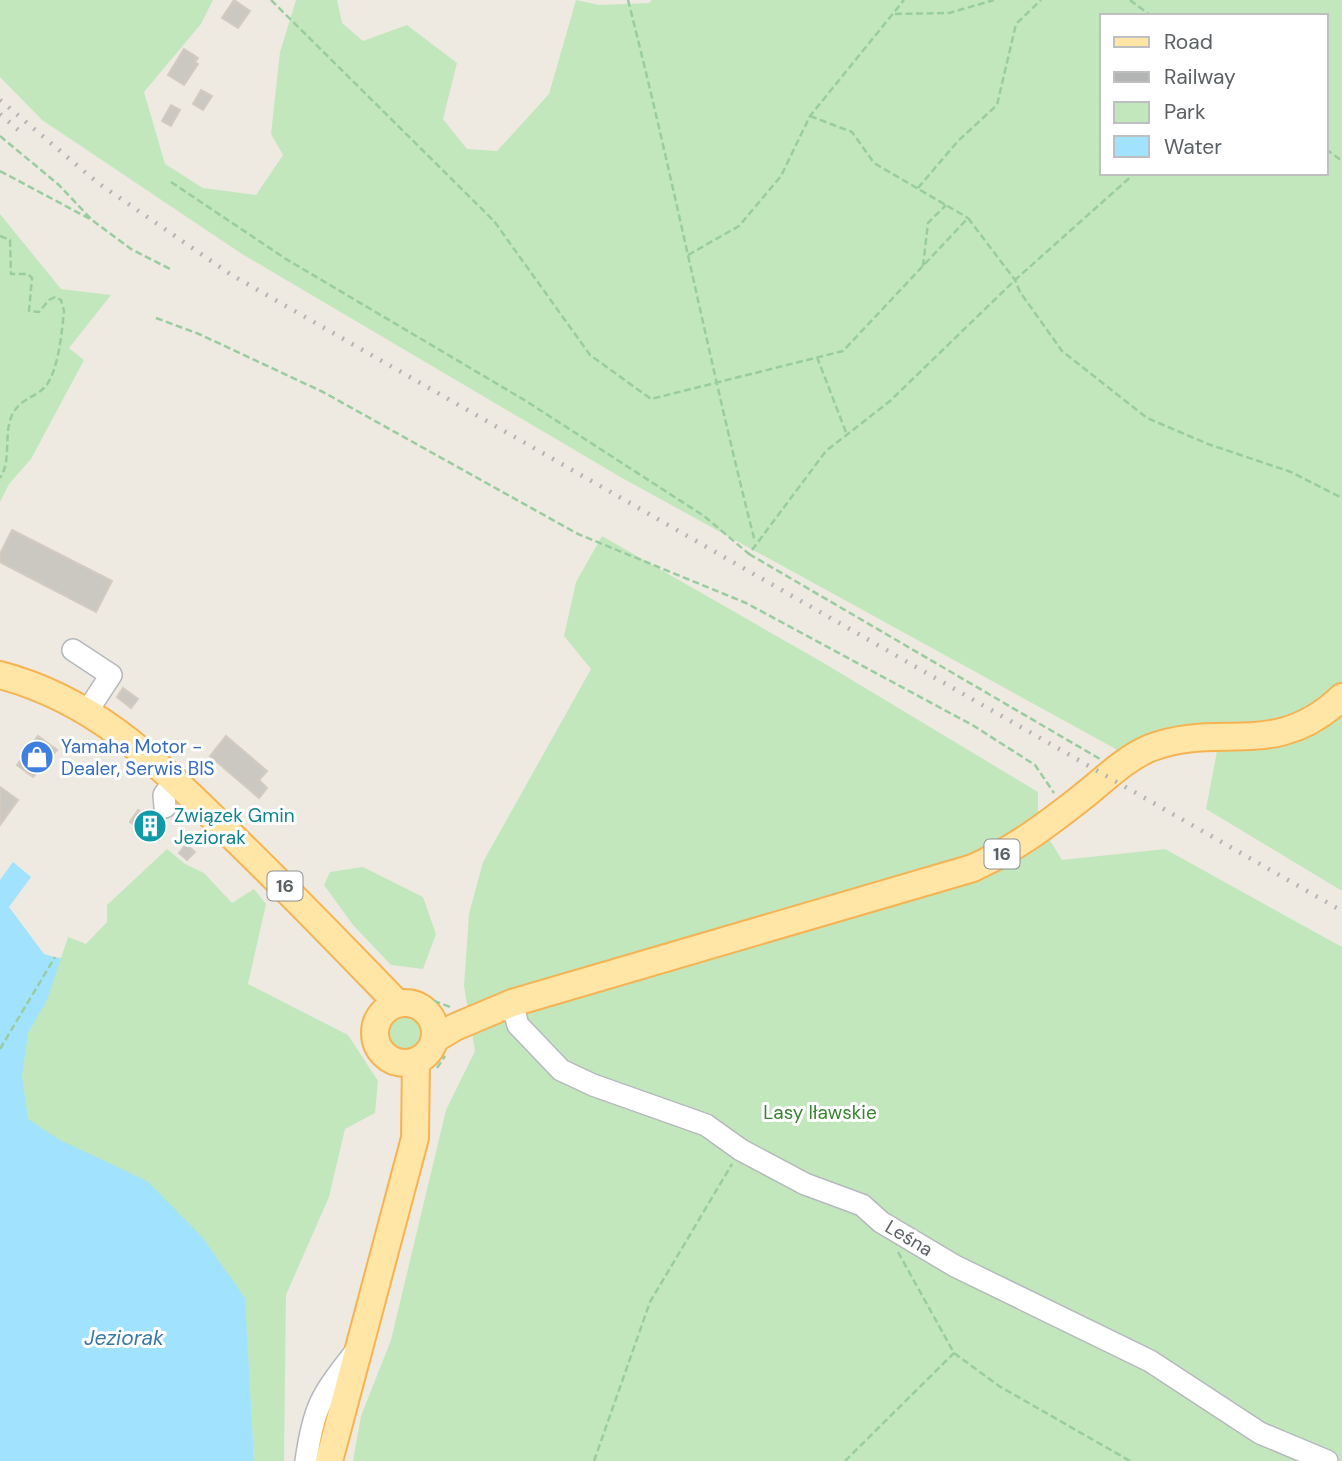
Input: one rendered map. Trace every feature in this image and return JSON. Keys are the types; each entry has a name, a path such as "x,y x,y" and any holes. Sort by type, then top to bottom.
{"main road":[{"name":"16","path":"0,675 54,692 88,710 130,740 174,781 257,873 311,911 347,952 389,1009 416,1005 438,1036"},
{"name":"16","path":"415,1068 430,1052 438,1036 512,1003 973,868 1015,848 1142,752 1172,742 1276,734 1307,723 1342,697"},
{"path":"329,1461 415,1138 415,1068 386,1057 374,1037 389,1009"}],"lane":[{"path":"73,650 111,675 88,710"},
{"path":"165,807 164,795 174,781"},
{"name":"Leśna","path":"512,1003 518,1025 561,1070 593,1086 706,1125 741,1150 805,1184 862,1205 881,1222 955,1266 1150,1361 1260,1433 1327,1461"},
{"path":"306,1461 312,1420 321,1396 357,1349"}],"path":[{"path":"271,0 494,221 590,355 651,399 843,351 968,218"},
{"path":"628,0 670,165 715,383 755,542"},
{"path":"688,255 739,226 780,176 810,116 904,0"},
{"path":"893,14 949,13 995,0"},
{"path":"918,188 958,141 997,104 1016,24 1041,0"},
{"path":"1130,0 1148,14"},
{"path":"810,116 852,132 874,163 968,218 1015,280 1020,292 1062,351 1147,418 1208,444 1292,472 1342,498"},
{"path":"0,136 59,186 92,220"},
{"path":"0,171 92,220 131,249 170,269"},
{"path":"749,554 755,542 826,451 890,401 1015,280 1133,175"},
{"path":"170,182 286,259 526,401 704,516 749,554 1117,769"},
{"path":"923,266 928,223 946,205"},
{"path":"0,236 10,240 11,274 31,276 29,311 41,311 48,300 55,297 62,302 64,311 52,376 40,391 22,401 13,415 8,431 6,466 0,478"},
{"path":"156,318 199,334 323,392 553,522 746,603 830,648 974,726 1035,765 1066,810"},
{"path":"817,358 847,435"},
{"path":"0,1049 55,957"},
{"path":"415,1068 438,1036"},
{"path":"594,1461 650,1302 741,1150"},
{"path":"881,1222 954,1353 999,1386 1130,1461"},
{"path":"845,1461 954,1353"}],"green space":[{"path":"0,0 213,0 201,24 144,92 165,164 203,188 256,195 283,155 271,134 280,52 296,0 337,0 342,23 363,41 407,25 457,63 443,119 467,149 497,151 549,94 576,0 599,5 649,3 652,0 1342,0 1342,891 1206,809 1221,730 1123,753 622,478 242,254 42,120 0,77"},
{"path":"0,214 61,289 111,295 69,348 84,360 31,459 9,484 0,502"},
{"name":"Lasy Iławskie","path":"602,536 822,662 1038,792 1038,821 1062,860 1165,849 1342,947 1342,1461 353,1461 361,1416 391,1340 446,1110 475,1051 464,986 469,914 483,862 591,669 564,636 576,582"},
{"path":"167,849 185,864 204,873 232,903 254,889 266,904 248,984 348,1035 378,1081 375,1113 345,1129 329,1197 286,1295 284,1461 254,1461 246,1327 0,1109 55,957 61,958 68,937 86,944 107,922 107,905"},
{"path":"363,867 423,897 436,934 423,969 391,965 353,925 324,885 330,872"},
{"path":"404,1014 418,1020 424,1034 418,1048 404,1054 390,1048 384,1034 390,1020"}],"water":[{"name":"Jeziorak","path":"13,862 31,877 9,907 44,954 61,959 46,1002 28,1033 22,1076 28,1119 58,1139 147,1181 202,1237 245,1298 254,1461 0,1461 0,880"}],"building":[{"path":"234,0 250,11 238,28 222,18"},
{"path":"184,49 198,58 195,62 198,64 184,85 168,75"},
{"path":"201,90 212,96 203,110 193,104"},
{"path":"171,105 180,110 171,126 162,121"},
{"path":"12,530 112,581 96,612 0,562 0,554"},
{"path":"123,688 138,699 131,708 117,697"},
{"name":"Yamaha Motor - Dealer, Serwis BIS","path":"38,736 57,750 33,777 17,765"},
{"path":"226,736 267,771 259,780 267,788 259,798 210,756"},
{"path":"0,787 18,800 0,825"},
{"name":"Związek Gmin Jeziorak","path":"138,810 166,828 159,840 130,822"},
{"path":"186,844 195,852 187,860 179,853"}],"railway":[{"path":"0,100 98,183 230,274 1342,911"},
{"path":"0,114 24,135"}],"place":[{"name":"Yamaha Motor - Dealer, Serwis BIS","path":"37,757"},
{"name":"Związek Gmin Jeziorak","path":"150,826"}]}
